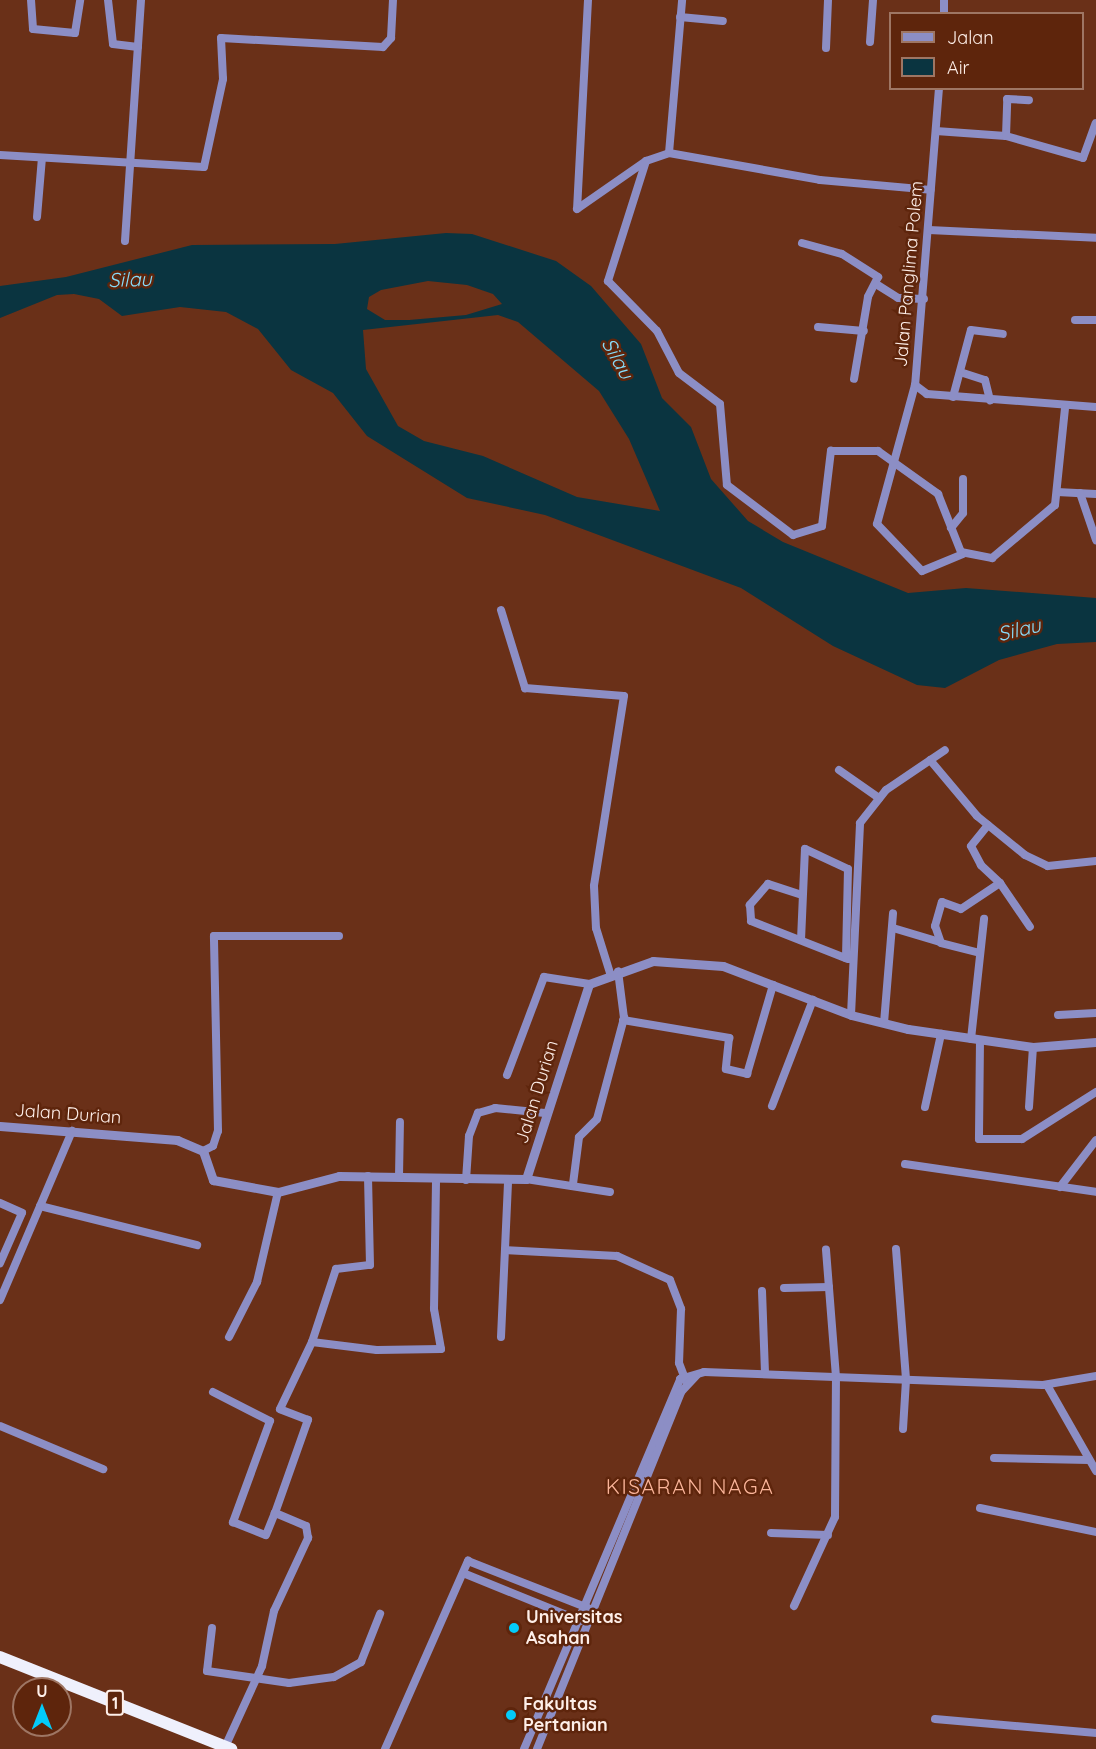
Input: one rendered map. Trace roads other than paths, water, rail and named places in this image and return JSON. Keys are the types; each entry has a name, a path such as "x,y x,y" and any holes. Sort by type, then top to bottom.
{"highway":[{"name":"1","path":"0,1657 228,1748"}],"street":[{"path":"31,0 33,29 75,33 80,30 80,0"},
{"path":"108,0 113,44 138,46"},
{"path":"125,241 141,0"},
{"path":"0,155 196,169 206,164 223,79 221,38 383,47 391,38 393,0"},
{"path":"588,0 577,209 646,160 669,153 820,180 932,190"},
{"path":"669,153 682,0"},
{"path":"826,48 828,0"},
{"path":"870,42 873,0"},
{"path":"680,17 723,21"},
{"name":"Jalan Panglima Polem","path":"939,90 924,299 915,385 927,394 1065,408 1096,407"},
{"path":"1006,136 1007,99 1029,100"},
{"path":"936,131 1006,136 1083,158 1093,145 1096,123"},
{"path":"37,216 42,158"},
{"path":"646,160 607,278 657,331 679,373 720,404 727,485 798,536 822,526 833,449 878,451 938,494 963,554"},
{"path":"929,230 1096,238"},
{"path":"802,243 842,254 878,276 868,297 855,379"},
{"path":"876,284 895,297 924,299"},
{"path":"1075,320 1096,320"},
{"path":"818,327 864,331"},
{"path":"953,397 971,330 1003,334"},
{"path":"960,372 985,380 990,400"},
{"path":"915,385 891,459 877,524 922,571 963,554 997,555 1055,505 1065,408"},
{"path":"951,528 963,513 963,479"},
{"path":"1057,492 1096,494"},
{"path":"1080,493 1096,540"},
{"path":"501,610 525,688 624,696 594,886 596,928 614,972 623,1020 597,1119 578,1140 573,1184"},
{"path":"849,959 855,836 879,798 945,750"},
{"path":"930,760 987,825 1048,866 1096,861"},
{"path":"839,770 879,798"},
{"path":"987,825 971,846 981,865 1000,883 1030,927"},
{"path":"801,940 804,849 848,869 851,1014"},
{"path":"941,942 935,926 942,902 961,909 1000,883"},
{"path":"802,894 768,884 749,914 751,921 849,959"},
{"path":"884,1023 893,913"},
{"path":"984,919 976,1040 979,1139 1022,1139 1096,1092"},
{"path":"893,928 980,953"},
{"path":"339,936 214,936 218,1131 213,1146 202,1151 213,1180 278,1192 332,1177 399,1177 508,1183 526,1179 573,1184 610,1192"},
{"path":"507,1075 544,977 589,984 614,972 644,962 703,962 851,1014 941,1034 1033,1047 1096,1042"},
{"name":"Jalan Durian","path":"526,1179 545,1113 589,984"},
{"path":"623,1020 729,1038 726,1069 747,1074 773,985"},
{"path":"772,1106 813,1000"},
{"path":"1058,1015 1096,1013"},
{"path":"925,1107 941,1034"},
{"path":"1029,1107 1033,1047"},
{"path":"466,1180 469,1136 478,1113 495,1108 545,1113"},
{"path":"399,1177 400,1122"},
{"name":"Jalan Durian","path":"0,1126 166,1138 202,1151"},
{"path":"0,1300 72,1131"},
{"path":"1059,1187 1096,1140"},
{"path":"905,1164 1096,1192"},
{"path":"280,1409 308,1420 266,1535 233,1522 270,1421 280,1409 312,1342 337,1266 370,1265 368,1176"},
{"path":"312,1342 377,1350 441,1349 434,1309 436,1179"},
{"path":"501,1337 508,1183"},
{"path":"229,1337 257,1282 278,1192"},
{"path":"0,1203 22,1213 0,1263"},
{"path":"40,1206 197,1245"},
{"path":"794,1606 835,1517 836,1377 826,1249"},
{"path":"896,1249 906,1380 903,1429"},
{"path":"505,1250 617,1256 670,1280 681,1309 679,1363 686,1380 537,1749"},
{"path":"0,1272 10,1276"},
{"path":"784,1288 829,1287"},
{"path":"762,1291 765,1374"},
{"path":"524,1749 674,1386 700,1372 1047,1385 1096,1376"},
{"path":"1047,1385 1096,1471"},
{"path":"213,1392 270,1421"},
{"path":"0,1426 103,1469"},
{"path":"994,1458 1089,1460"},
{"path":"980,1508 1096,1532"},
{"path":"228,1748 258,1675 274,1611 309,1531 275,1514"},
{"path":"771,1533 828,1535"},
{"path":"385,1749 470,1561 594,1610"},
{"path":"463,1573 589,1624"},
{"path":"212,1628 207,1671 258,1675 286,1683 342,1674 361,1662 380,1614"},
{"path":"934,1719 1096,1733"}],"water":[{"name":"Silau","path":"446,233 472,234 556,261 591,286 641,344 662,398 691,427 711,479 748,521 783,542 908,593 966,588 1096,598 1096,642 1057,644 999,660 945,688 917,685 833,646 741,588 545,515 467,498 367,436 333,393 291,370 258,329 226,312 180,307 122,316 99,299 74,294 57,295 0,318 0,286 66,277 192,245 335,244","holes":["428,281 467,285 493,294 502,304 466,315 409,320 385,320 367,309 369,297 381,290","498,315 518,322 599,391 629,439 660,511 577,497 483,456 424,441 398,426 366,369 363,330"]}],"place":[{"name":"Universitas Asahan","path":"514,1628"},
{"name":"Fakultas Pertanian","path":"511,1715"}],"district":[{"name":"KISARAN NAGA","path":"690,1486"}]}
